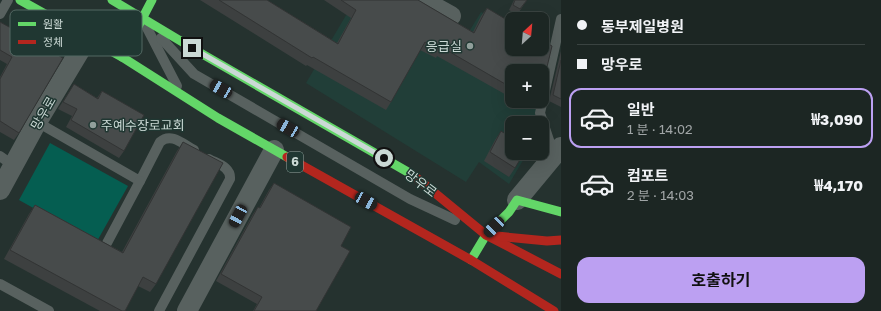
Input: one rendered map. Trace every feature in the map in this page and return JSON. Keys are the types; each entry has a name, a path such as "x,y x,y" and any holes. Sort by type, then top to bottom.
{"main road":[{"name":"6","path":"20,0 38,10"},
{"name":"망우로","path":"112,0 129,10"},
{"path":"143,18 152,0"},
{"name":"망우로","path":"143,18 218,63 412,174 486,235 561,274"},
{"name":"6","path":"119,56 218,118 471,260 554,311"},
{"path":"471,260 486,235 509,212 517,200 561,212"},
{"path":"486,235 547,241 561,240"}],"street":[{"path":"422,0 451,16"},
{"name":"망우로","path":"0,190 7,161 37,122 77,56"},
{"path":"187,311 274,150"},
{"path":"517,200 559,150"}],"lane":[{"path":"0,14 8,0"},
{"path":"143,18 181,95"},
{"path":"143,18 194,74 410,199 486,235"},
{"path":"559,150 550,143 540,113 561,19"},
{"path":"37,122 140,181"},
{"path":"107,244 160,142 165,138 171,137 226,168 230,174 230,179 160,311"},
{"path":"0,284 48,311"}],"shaded area":[{"path":"355,0 467,35 481,12 505,26 505,56 542,56 542,64 505,64 505,108 537,108 535,116 505,116 505,160 523,160 509,184 479,162 466,182 306,83"}],"green space":[{"path":"50,143 128,186 96,243 19,200"}],"building":[{"path":"219,0 267,0 338,44 356,10 341,0 418,0 474,33 487,8 505,19 505,56 549,56 549,44 552,46 548,64 505,64 505,84 443,48 441,50 425,42 391,102 313,57 312,58"},
{"path":"515,0 527,0 520,9 513,5"},
{"path":"0,22 10,27 10,56 0,50"},
{"path":"10,56 59,56 63,58 19,133 0,121 0,79 12,57"},
{"path":"561,60 561,99 553,95"},
{"path":"74,84 98,99 102,91 144,115 124,151 71,120 77,109 63,102"},
{"path":"501,131 505,134 505,160 520,160 515,168 490,152"},
{"path":"183,142 223,163 156,284 143,277 125,311 122,311 10,250 35,205 123,253"},
{"path":"274,183 351,227 341,246 350,251 316,311 254,311 262,297 221,274 258,207 260,208"}],"traffic: fast":[{"path":"20,0 38,10"},
{"path":"112,0 129,10"},
{"path":"142,19 152,0"},
{"path":"142,18 413,175"},
{"path":"120,56 218,118 287,157"},
{"path":"471,260 486,235 509,212 517,200 561,212"}],"traffic: jam":[{"path":"287,157 471,260 554,311"},
{"path":"413,175 486,235 561,274"},
{"path":"486,235 547,241 561,240"}],"place":[{"name":"응급실","path":"470,46"},
{"name":"주예수장로교회","path":"93,125"}],"route":[{"path":"192,48 384,158"}]}
